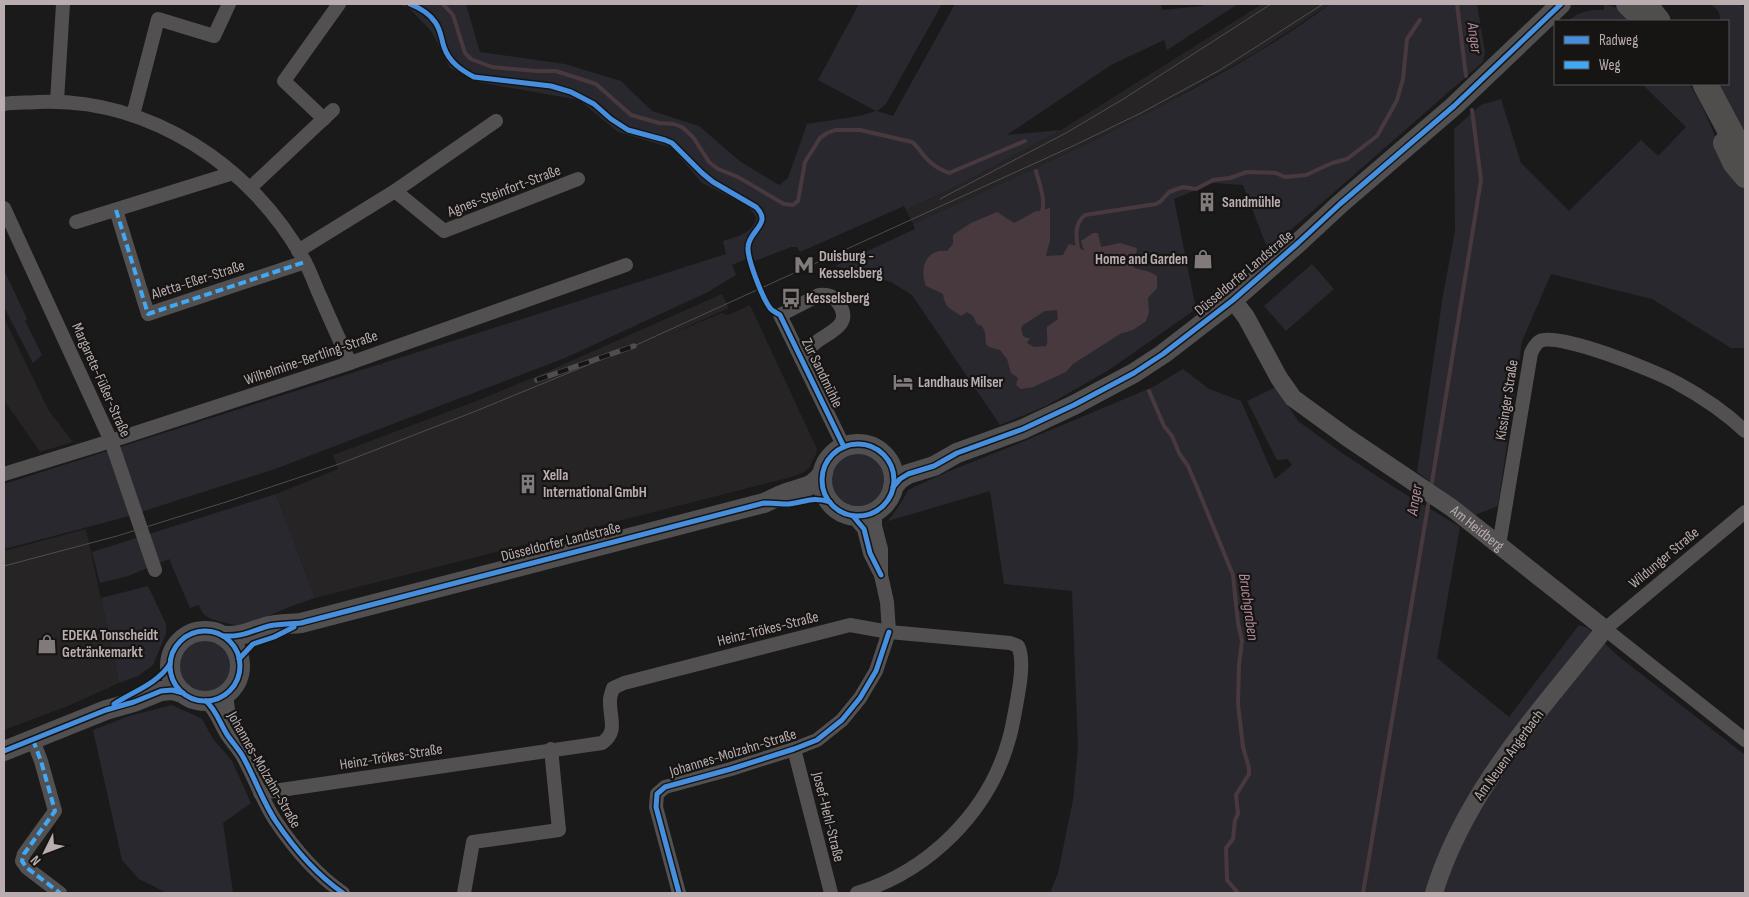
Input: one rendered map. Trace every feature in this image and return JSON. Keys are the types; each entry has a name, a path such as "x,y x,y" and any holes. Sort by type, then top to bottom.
{"highway":[{"path":"1634,8 1656,20"},
{"path":"1696,85 1702,94 1734,164 1745,177"},
{"path":"1706,85 1745,159"}],"main road":[{"name":"Düsseldorfer Landstraße","path":"893,487 908,474 934,466 957,453 1023,429 1074,405 1134,373 1176,345 1233,300 1454,106 1561,4"},
{"path":"851,445 874,448 886,459 893,473 893,487 888,499 879,509 867,515 853,516 840,511 830,502 823,490 823,473 830,457 844,447 851,445"},
{"name":"Düsseldorfer Landstraße","path":"886,459 895,463 905,463 957,453"},
{"name":"Düsseldorfer Landstraße","path":"223,636 235,637 269,626 301,623 764,503 785,494 810,487 823,473"},
{"name":"Düsseldorfer Landstraße","path":"764,503 790,504 812,498 830,502"},
{"name":"Düsseldorfer Landstraße","path":"239,659 253,644 274,637 301,623"},
{"path":"4,751 106,710 134,702 160,691 172,690 206,701 214,700 226,694 238,678 239,659 235,648 223,636 207,631 190,634 177,645 172,653 170,664 173,679 182,693"},
{"path":"106,710 130,694 156,681 170,664"}],"street":[{"path":"57,101 63,4"},
{"path":"133,115 158,19 214,36 229,4"},
{"path":"250,188 328,115 284,81 340,4"},
{"path":"4,104 57,101 95,105 133,115 171,131 203,150 250,188 278,220 302,257 350,363"},
{"path":"302,257 496,121"},
{"path":"76,222 233,173"},
{"name":"Agnes-Steinfort-Straße","path":"395,191 444,231 578,179"},
{"name":"Margarete-Füßer-Straße","path":"4,208 111,441 155,570"},
{"name":"Aletta-Eßer-Straße","path":"116,210 148,314 302,257"},
{"name":"Wilhelmine-Bertling-Straße","path":"4,474 350,363 626,265"},
{"name":"Zur Sandmühle","path":"801,359 814,344 840,326 843,316 842,308 833,297 820,295 780,315 801,359 844,447"},
{"name":"Am Heidberg","path":"1233,300 1246,317 1279,378 1293,398 1348,438 1440,499 1745,740"},
{"name":"Kissinger Straße","path":"1499,545 1531,353 1540,341 1552,340 1612,354 1666,378 1707,401 1745,431"},
{"name":"Johannes-Molzahn-Straße","path":"679,893 656,807 657,794 665,787 731,769 817,740 842,720 860,698 876,671 889,632 887,602 881,575 881,548 875,526 875,517 879,509"},
{"name":"Wildunger Straße","path":"1604,629 1745,512"},
{"name":"Johannes-Molzahn-Straße","path":"853,516 864,529 870,553 881,575"},
{"name":"Heinz-Trökes-Straße","path":"260,793 602,743 609,738 612,729 610,700 614,688 624,683 850,625 889,632 1010,643 1018,646 1022,654 1018,696 1009,740 996,775 980,802 970,816 942,846 920,863 896,878 857,893"},
{"name":"Am Neuen Angerbach","path":"1434,893 1448,855 1475,800 1509,749 1604,629"},
{"name":"Johannes-Molzahn-Straße","path":"226,694 228,710 237,729 242,756"},
{"name":"Johannes-Molzahn-Straße","path":"206,701 218,715 227,734 242,756 276,821 320,873 343,893"},
{"path":"33,740 55,811 24,854 22,861 27,868 60,893"},
{"path":"464,893 473,842 559,830 551,749"},
{"name":"Josef-Hehl-Straße","path":"794,749 831,893"}],"shaded area":[{"path":"399,4 466,4 480,52 565,64 621,81 652,111 699,126 741,162 779,185 788,178 807,124 859,116 876,111 818,80 859,4 942,4 886,104 877,111 893,116 955,4 1161,4 1162,10 1202,6 1202,4 1238,4 1167,50 1164,40 1111,65 1007,135 1061,130 959,185 906,210 904,206 800,252 797,247 791,247 755,261 753,256 732,265 736,275 708,292 565,358 275,469 122,518 4,549 4,484 726,254 723,241 749,231 752,227 756,217 748,206 702,183 672,148 618,132 579,100 478,82 450,68 432,32 409,8"},
{"path":"1262,4 1330,4 1257,52 1145,115 1018,177 913,224 906,210 959,185 1061,130"},
{"path":"1330,4 1477,4 1485,52 1483,62 1268,250 1243,185 1213,183 1174,199 1196,309 1109,370 1046,406 1000,425 912,295 891,282 835,266 915,229 913,224 1059,157 1167,103 1268,46"},
{"path":"1604,4 1621,9 1638,20 1569,20 1585,12 1604,10"},
{"path":"1711,4 1741,4 1745,8 1745,149 1714,85 1729,85 1729,20 1720,20 1719,12"},
{"path":"1643,85 1690,85 1704,110 1721,151 1745,189 1745,348 1731,348 1652,299 1551,274 1522,341 1498,506 1475,515 1417,472 1443,295 1455,231 1454,129 1481,105 1501,99 1521,163 1569,211 1641,140 1658,156 1686,127"},
{"path":"1050,208 1050,240 1046,256 1063,255 1069,244 1077,246 1084,251 1081,241 1093,233 1098,233 1101,247 1120,243 1137,248 1134,268 1157,276 1157,288 1148,298 1149,312 1146,321 1133,330 1120,334 1073,364 1066,372 1033,387 1021,389 1016,385 1018,378 1011,373 1007,359 1000,350 989,347 986,344 985,332 982,326 977,324 973,316 967,312 961,316 949,307 945,302 943,294 926,286 923,273 929,256 940,251 947,251 953,244 953,235 971,223 997,212 1014,223 1034,212","holes":["1057,310 1058,319 1047,327 1046,346 1034,347 1027,343 1030,338 1023,336 1021,328 1023,325 1045,311"]},
{"path":"1312,264 1334,289 1286,331 1264,306"},
{"path":"4,270 27,319 25,321 42,355 33,363 4,307"},
{"path":"722,294 729,308 669,335 722,313 728,315 750,305 817,449 809,468 792,477 315,598 276,494 338,469 333,455 537,376"},
{"path":"4,318 49,411 73,442 40,452 4,400"},
{"path":"1183,369 1209,389 1241,401 1275,479 1292,465 1288,459 1277,460 1247,401 1276,387 1298,421 1392,486 1460,527 1437,658 1509,717 1579,625 1588,628 1618,656 1745,755 1745,893 1050,893 1058,873 1073,800 1078,747 1072,591 1004,584 990,491 888,521 908,490 1153,387"},
{"path":"851,452 863,452 873,456 881,464 885,480 881,496 873,504 863,508 851,508 841,504 833,496 829,486 829,474 833,464 841,456"},
{"path":"276,494 315,598 247,625 238,625 208,617 203,613 199,605 190,608 169,559 128,576 100,583 92,552"},
{"path":"86,529 119,683 68,706 4,730 4,551"},
{"path":"148,586 166,624 166,634 153,665 138,676 119,683 101,598"},
{"path":"198,637 210,637 220,641 228,649 232,665 228,681 220,689 210,693 198,693 188,689 180,681 176,671 176,659 180,649 188,641"},
{"path":"172,705 202,719 213,739 232,761 251,803 223,823 233,893 167,893 139,879 122,860 93,730 129,716"}],"waterway":[{"path":"443,4 453,15 465,53 471,59 492,67 556,71 596,84 631,115 682,127 693,137 709,162 718,169 738,177 784,204 793,205 798,201 805,162 820,138 835,130 860,130 912,142 930,162 949,173 1025,141"},
{"name":"Anger","path":"1457,4 1466,76"},
{"path":"1078,249 1077,226 1085,215 1156,204 1169,192 1183,187 1196,189 1213,180 1230,178 1247,172 1276,173 1285,177 1306,175 1332,163 1347,159 1377,136 1397,100 1403,79 1407,39 1420,20"},
{"name":"Anger","path":"1431,488 1481,180 1472,110"},
{"path":"1036,171 1043,198 1041,214"},
{"name":"Bruchgraben","path":"1149,391 1164,426 1172,436 1179,453 1188,466 1233,575 1238,623 1242,641 1238,704 1243,747 1249,768 1249,774 1236,795 1238,814 1235,820 1233,839 1226,848 1227,880 1238,893"},
{"name":"Anger","path":"1363,893 1429,500"}],"tram line":[{"path":"940,199 1066,133 1125,98 1271,4"},
{"path":"4,566 117,536 339,464 476,411 634,346 1075,145 1141,113 1220,70 1323,4"}],"railway":[{"path":"537,380 634,346"}],"marked path":[{"path":"116,210 148,314 305,262"},
{"path":"33,740 55,811 24,854 22,861 27,868 60,893"}],"cycle path":[{"path":"410,4 424,11 433,19 439,28 449,57 456,65 474,77 551,86 571,92 594,104 611,119 628,130 672,143 713,182 756,207 761,213 762,218 759,227 749,241 748,247 756,279 770,308 780,315 844,447"},
{"path":"893,487 908,474 934,466 957,453 1023,429 1074,405 1134,373 1163,354 1233,300 1340,204 1454,106 1561,4"},
{"path":"858,444 878,450 888,460 894,480 888,500 878,510 858,516 838,510 828,500 822,480 828,460 838,450 858,444"},
{"path":"223,636 242,635 273,625 301,623 764,503 789,504 814,499 830,502"},
{"path":"853,516 864,529 870,553 881,575"},
{"path":"239,659 253,644 274,637 294,627"},
{"path":"205,631 218,634 230,641 237,653 240,666 237,679 230,691 218,698 205,701 192,698 180,691 173,679 170,666 173,653 180,641 192,634 205,631"},
{"path":"679,893 656,807 657,794 665,787 731,769 817,740 842,720 860,698 876,671 889,632"},
{"path":"114,704 152,682 170,664"},
{"path":"4,751 106,710 134,702 161,691 172,690 183,693"},
{"path":"206,701 242,755 266,804 282,830 315,869 343,893"}],"place":[{"name":"Sandmühle","path":"1207,202"},
{"name":"Home and Garden","path":"1203,259"},
{"name":"Duisburg - Kesselsberg","path":"804,265"},
{"name":"Kesselsberg","path":"791,298"},
{"name":"Landhaus Milser","path":"903,382"},
{"name":"Xella International GmbH","path":"528,484"},
{"name":"EDEKA Tonscheidt Getränkemarkt","path":"47,644"}]}
